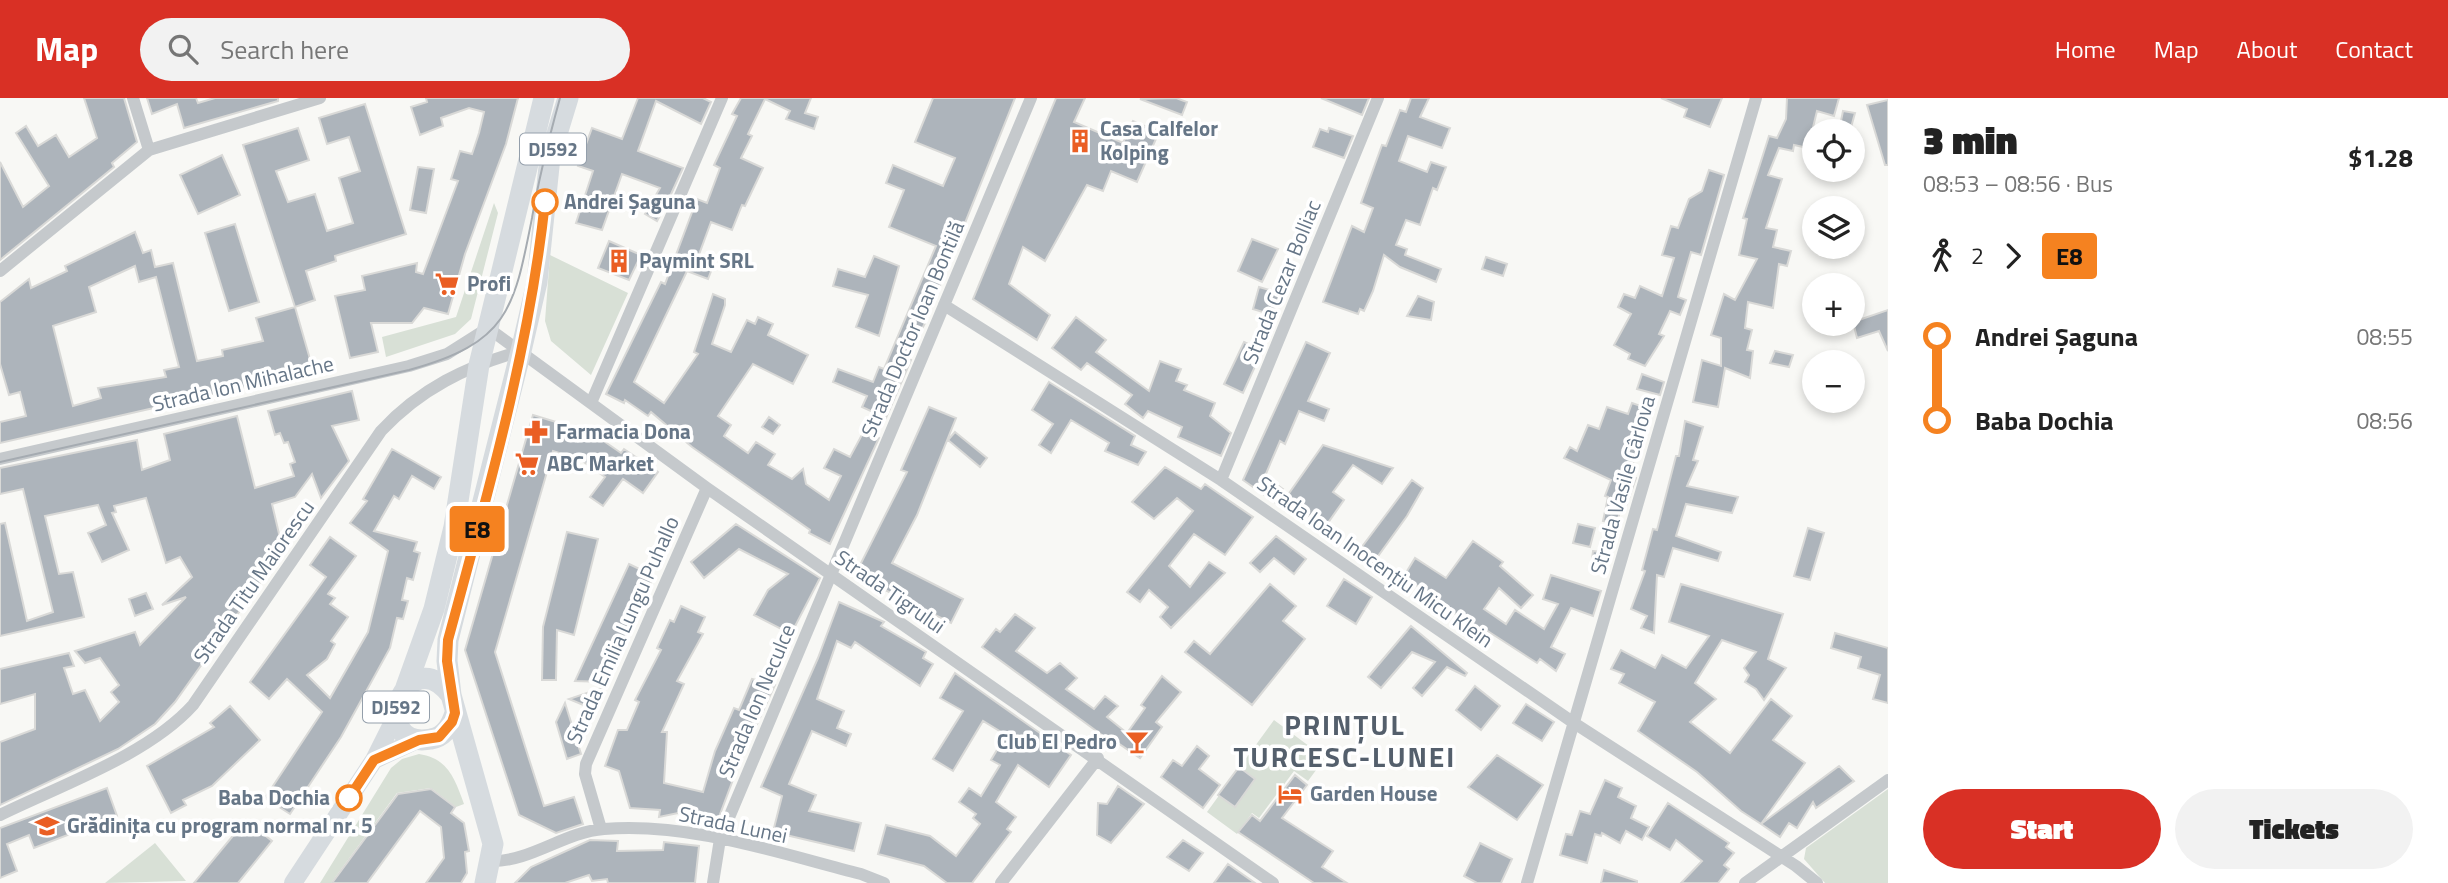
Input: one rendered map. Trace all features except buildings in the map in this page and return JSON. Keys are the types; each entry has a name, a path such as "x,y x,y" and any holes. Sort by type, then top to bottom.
{"main road":[{"name":"DJ592","path":"406,687 434,609 454,527 479,365 544,98"},
{"name":"DJ592","path":"485,883 493,844 453,704 447,661 448,640 522,351 537,282 550,157 568,98"},
{"name":"DJ592","path":"453,704 431,681 415,682 399,695 396,716 404,732 453,751 469,764"},
{"name":"DJ592","path":"425,740 447,730 453,704"},
{"path":"293,883 374,760 396,716"},
{"path":"374,760 425,740"}],"street":[{"path":"133,98 149,150"},
{"path":"0,271 149,150 320,98"},
{"path":"591,402 722,98"},
{"name":"Strada Doctor Ioan Bontilă","path":"831,575 1031,98"},
{"name":"Strada Cezar Bolliac","path":"1221,480 1378,98"},
{"name":"Strada Vasile Cârlova","path":"1527,883 1756,98"},
{"name":"Strada Ioan Inocențiu Micu Klein","path":"944,305 1221,480 1574,723 1781,856 1817,883"},
{"name":"Strada Tigrului","path":"488,328 707,488 1098,758 1273,883"},
{"name":"Strada Ion Mihalache","path":"0,459 408,366 447,354 488,328"},
{"name":"Strada Titu Maiorescu","path":"0,815 150,742 173,727 193,705 381,431 422,393 479,365 522,351"},
{"name":"Strada Emilia Lungu Puhallo","path":"601,829 585,774 588,758 707,488"},
{"name":"Strada Ion Neculce","path":"713,883 720,839 831,575"},
{"path":"1001,883 1098,758"},
{"path":"1745,883 1888,780"},
{"name":"Strada Lunei","path":"491,861 519,858 601,829 682,832 861,874 884,883"}],"shaded area":[{"path":"494,203 498,213 471,319 455,334 386,357 382,337 456,317"},
{"path":"550,255 628,293 591,375 551,341 545,321"},
{"path":"1274,720 1325,758 1308,781 1294,771 1259,818 1252,813 1237,834 1207,812"},
{"path":"419,754 429,756 444,765 464,804 456,807 431,788 397,793 331,883 320,883 391,768 402,759"},
{"path":"1888,789 1888,883 1825,883 1804,859 1806,848"},
{"path":"155,843 186,881 105,883"}],"tram line":[{"path":"0,462 409,370 467,348 487,334 501,318 511,299 526,250 541,173 560,98"}],"bus line":[{"name":"E8","path":"349,798 374,760 419,740 439,737 447,730 455,713 447,661 448,640 522,351 537,282 545,202"}],"place":[{"name":"Casa Calfelor Kolping","path":"1080,141"},
{"name":"Andrei Șaguna","path":"545,202"},
{"name":"Paymint SRL","path":"619,261"},
{"name":"Profi","path":"447,284"},
{"name":"Farmacia Dona","path":"536,432"},
{"name":"ABC Market","path":"527,464"},
{"name":"Club El Pedro","path":"1137,742"},
{"name":"Garden House","path":"1290,794"},
{"name":"Baba Dochia","path":"349,798"},
{"name":"Grădinița cu program normal nr. 5","path":"47,826"}],"district":[{"name":"PRINȚUL TURCESC-LUNEI","path":"1345,741"}]}
